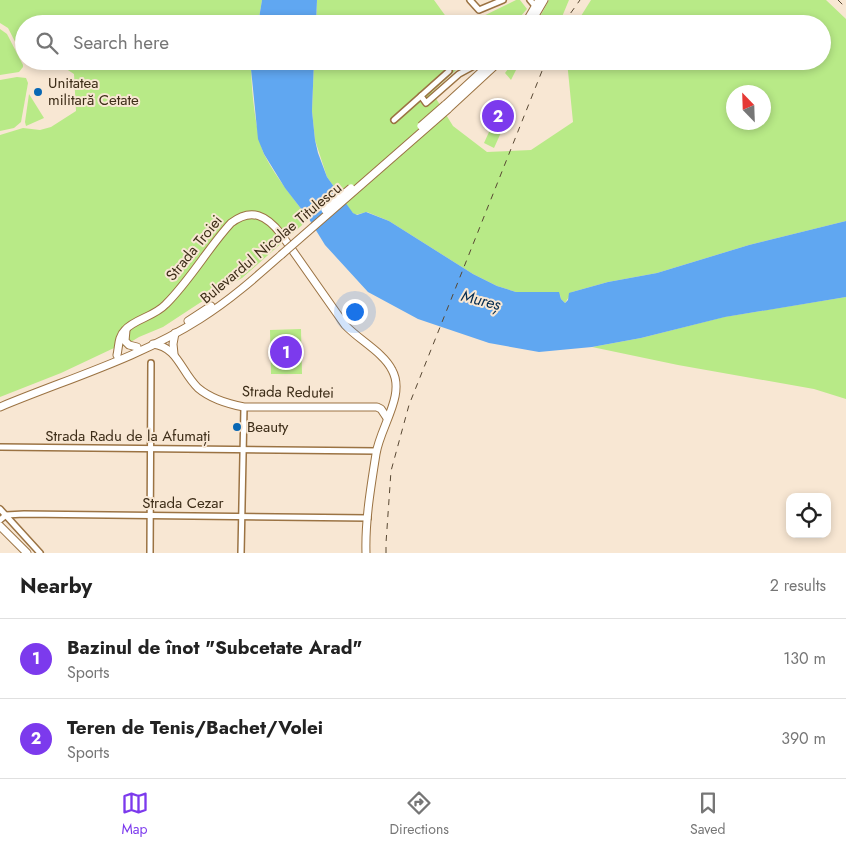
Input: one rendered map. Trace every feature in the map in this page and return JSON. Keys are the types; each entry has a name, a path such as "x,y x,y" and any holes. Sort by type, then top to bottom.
{"main road":[{"path":"535,15 544,0"},
{"path":"530,15 537,3"},
{"name":"Bulevardul Nicolae Titulescu","path":"447,107 483,70"},
{"name":"Bulevardul Nicolae Titulescu","path":"0,407 153,344 215,309 490,70"},
{"name":"Strada Troiei","path":"127,327 153,315 168,303 231,223 237,218 250,214 270,221 345,325 388,362 397,382 395,398 376,451 366,553"},
{"name":"Bulevardul Nicolae Titulescu","path":"0,403 137,347 173,329 214,304 280,253"},
{"path":"127,327 125,341 129,345 137,347"},
{"path":"117,355 121,334 127,327"},
{"path":"174,355 175,333"},
{"path":"153,344 167,347 174,355"},
{"name":"Strada Redutei","path":"174,355 182,368 200,389 220,400 244,407 377,407 381,409 387,418"},
{"path":"0,526 27,553"}],"street":[{"path":"470,0 479,10 503,0"},
{"path":"530,0 537,3"},
{"path":"421,96 426,103 467,70"},
{"path":"394,120 449,71"},
{"path":"150,553 151,363"},
{"path":"241,553 244,407"},
{"name":"Strada Radu de la Afumați","path":"0,447 376,451"},
{"path":"0,509 40,553"},
{"path":"0,520 6,515"},
{"name":"Strada Cezar","path":"6,515 368,518"}],"green space":[{"path":"0,0 262,0 260,15 15,15 15,42 8,28 0,23"},
{"path":"317,0 434,0 445,15 316,15"},
{"path":"516,0 520,0 527,9 522,15 485,15"},
{"path":"549,0 569,0 563,15 541,15"},
{"path":"591,0 826,0 846,19 846,221 749,245 657,273 608,282 572,292 565,303 560,295 516,292 497,286 473,274 389,221 367,212 355,215 327,177 315,140 312,111 314,70 456,70 432,92 453,126 487,152 531,150 573,122 568,70 831,70 831,15 582,15"},
{"path":"0,29 7,34 15,50 15,70 21,70 19,72 0,75"},
{"path":"68,70 251,70 257,124 265,156 286,189 309,219 242,278 224,287 163,327 139,337 124,346 114,348 61,373 0,397 0,135 23,128 40,130 51,127 76,111 74,74"},
{"path":"507,70 516,70 511,80 505,73"},
{"path":"17,77 26,78 28,83 21,122 14,128 0,131 0,80"},
{"path":"29,94 44,118 26,126 25,122"},
{"path":"494,121 504,126 494,148 484,143"},
{"path":"846,297 846,399 814,389 678,365 592,347 641,338 724,317"},
{"path":"301,329 302,374 271,374 270,330"}],"water":[{"path":"262,0 317,0 316,15 260,15"},
{"name":"Mureș","path":"251,70 314,70 312,111 318,153 327,177 353,213 357,215 366,212 389,221 473,274 497,286 516,292 559,292 561,299 565,303 568,300 569,293 572,292 608,282 657,273 749,245 846,221 846,297 725,317 641,338 592,347 539,352 489,343 418,319 368,292 325,245 309,219 285,188 264,154 258,139"}],"railway":[{"path":"570,15 580,0"},
{"path":"838,0 846,8"},
{"path":"386,553 391,471 409,405 542,70"}],"place":[{"name":"Unitatea militară Cetate","path":"38,92"},
{"name":"Teren de Tenis/Bachet/Volei","path":"498,116"},
{"name":"Bazinul de înot \"Subcetate Arad\"","path":"286,352"},
{"name":"Beauty","path":"237,427"}]}
